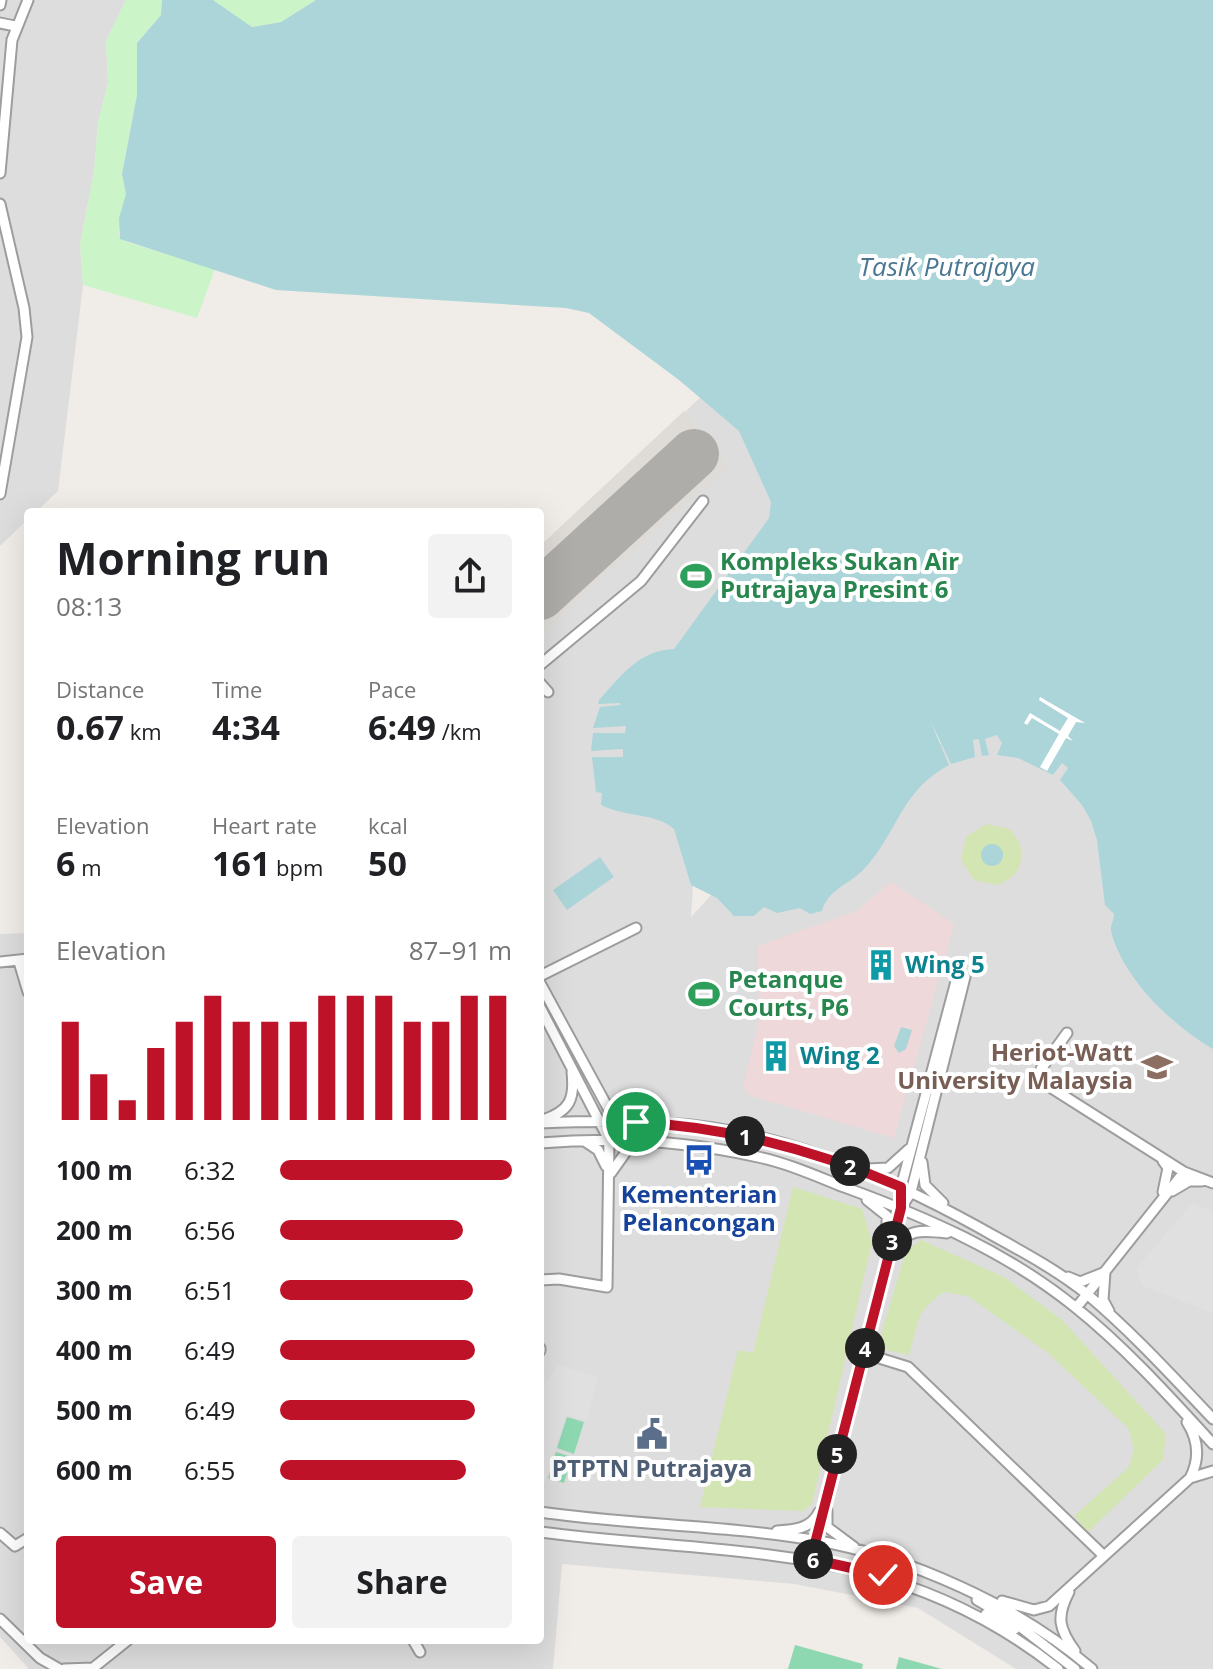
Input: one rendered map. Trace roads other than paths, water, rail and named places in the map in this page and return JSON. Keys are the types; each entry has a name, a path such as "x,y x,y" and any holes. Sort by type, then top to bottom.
{"street":[{"path":"0,173 15,26 28,0"},
{"path":"0,23 15,26"},
{"path":"0,204 27,337 0,493"},
{"path":"544,662 641,581 703,501"},
{"path":"544,688 548,692"},
{"path":"544,974 636,928"},
{"path":"0,962 23,960"},
{"path":"901,1208 911,1192 918,1146 962,975"},
{"path":"544,990 615,1121 609,1140 607,1287 559,1279 544,1280"},
{"path":"544,1014 602,1121 609,1140"},
{"path":"1067,1033 1041,1069 1042,1082 1184,1172 1211,1182"},
{"path":"544,1120 560,1114 575,1096 572,1065"},
{"path":"544,1122 693,1125 752,1137 860,1169 901,1187 962,1218 1087,1294 1213,1419"},
{"path":"578,1140 598,1150 609,1177"},
{"path":"544,1143 609,1140 662,1143 759,1157 901,1208 1018,1266 1076,1308 1173,1400 1213,1444"},
{"path":"609,1177 628,1149 662,1143"},
{"path":"860,1169 888,1168 918,1146"},
{"path":"811,1559 901,1208 901,1187 918,1146"},
{"path":"918,1146 925,1185 962,1218"},
{"path":"1156,1153 1168,1168 1161,1199"},
{"path":"1076,1308 1184,1172"},
{"path":"829,1181 873,1204 887,1216 886,1262"},
{"path":"1161,1199 1189,1181 1211,1182"},
{"path":"886,1262 900,1239 910,1233 920,1230 957,1234"},
{"path":"1053,1272 1080,1282 1105,1272"},
{"path":"1105,1272 1103,1300 1114,1319"},
{"path":"863,1353 912,1370 1103,1555"},
{"path":"1182,1387 1213,1410"},
{"path":"544,1512 815,1540 934,1575 1034,1610 1049,1606 1070,1589 1103,1555 1190,1478 1197,1463 1196,1436 1173,1400"},
{"path":"1190,1478 1213,1471"},
{"path":"754,1533 799,1530 816,1519 827,1496"},
{"path":"827,1496 827,1527 841,1540 982,1603 1046,1647"},
{"path":"721,1549 722,1530"},
{"path":"544,1532 811,1559 883,1575 985,1614 1092,1669"},
{"path":"0,1533 15,1546 24,1540"},
{"path":"934,1575 991,1600 1079,1665"},
{"path":"1070,1589 1062,1607 1061,1632 1079,1665"},
{"path":"930,1592 987,1621 1058,1669"},
{"path":"0,1619 24,1642"},
{"path":"26,1644 40,1658 61,1669 93,1668 123,1644"},
{"path":"415,1644 420,1652"}],"water":[{"name":"Tasik Putrajaya","path":"162,0 213,0 252,27 281,22 316,0 1213,0 1213,1049 1181,1027 1151,999 1117,949 1111,931 1114,914 1105,905 1097,840 1091,821 1082,805 1060,780 1068,768 1062,763 1053,775 1018,758 997,755 1002,743 997,735 985,739 989,755 982,756 979,739 973,740 975,757 951,764 931,722 949,765 920,787 864,869 829,897 822,911 810,914 800,908 777,913 764,907 754,916 734,916 717,898 691,885 674,829 649,817 601,805 602,793 596,792 592,757 623,757 623,749 591,751 593,733 625,733 626,726 593,728 600,707 620,705 598,704 599,700 641,659 662,650 674,649 769,518 771,502 739,431 679,380 589,313 566,308 276,290 120,239 119,218 126,194 122,174 137,95 137,43 161,15"},
{"path":"992,844 1000,847 1003,855 1000,863 992,866 984,863 981,855 984,847"},
{"path":"600,857 614,877 567,910 553,890"},
{"path":"901,1027 912,1030 906,1049 899,1053 894,1046"}],"place":[{"name":"Kompleks Sukan Air Putrajaya Presint 6","path":"696,576"},
{"name":"Wing 5","path":"881,965"},
{"name":"Petanque Courts, P6","path":"704,994"},
{"name":"Wing 2","path":"776,1056"},
{"name":"Heriot-Watt University Malaysia","path":"1157,1067"},
{"name":"Kementerian Pelancongan","path":"699,1160"},
{"name":"PTPTN Putrajaya","path":"652,1434"}]}
